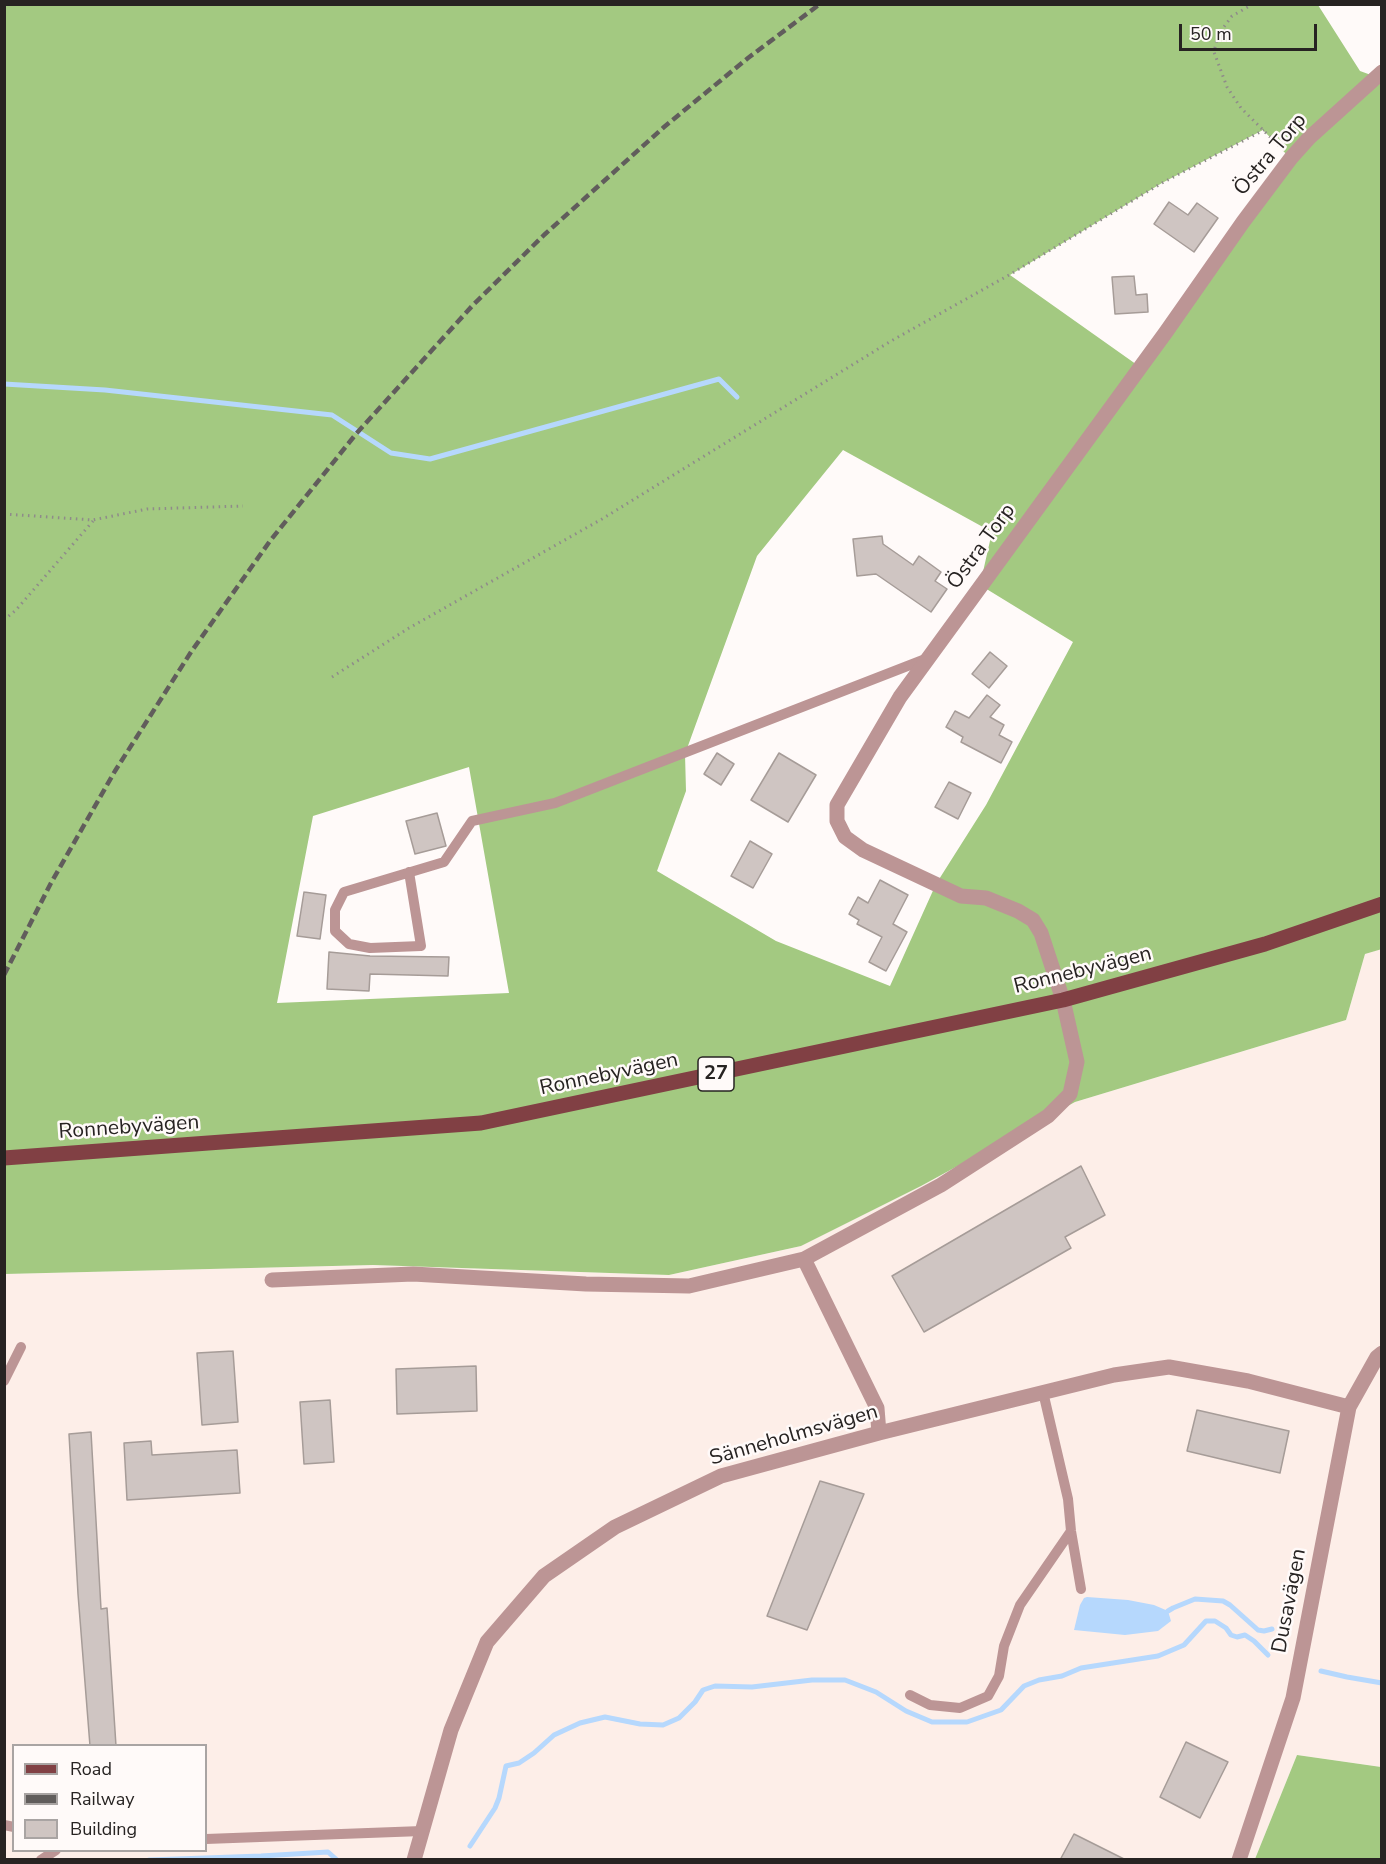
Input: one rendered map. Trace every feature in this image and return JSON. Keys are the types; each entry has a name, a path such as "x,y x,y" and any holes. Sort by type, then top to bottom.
{"main road":[{"name":"Ronnebyvägen","path":"4,1158 481,1123 1063,1000 1265,944 1382,904"}],"street":[{"name":"Östra Torp","path":"272,1280 414,1274 586,1284 688,1286 804,1259 941,1185 1048,1116 1070,1094 1077,1062 1063,1000 1041,933 1033,920 986,898 961,896 863,850 845,837 837,821 837,805 900,697 1166,332 1243,222 1309,138 1382,72"},
{"path":"804,1259 876,1408 879,1432"},
{"name":"Dusavägen","path":"1239,1860 1293,1698 1349,1407 1377,1357 1382,1353"},
{"name":"Sänneholmsvägen","path":"414,1860 451,1730 487,1642 544,1576 615,1527 721,1476 879,1432 1113,1375 1169,1366 1248,1380 1349,1407"}],"lane":[{"path":"409,872 421,946 370,948 349,944 335,931 335,910 344,892 444,861 472,821 555,803 931,657"},
{"path":"4,1381 21,1347"},
{"path":"1043,1392 1068,1499 1081,1589"},
{"path":"910,1695 930,1705 960,1708 988,1696 999,1676 1004,1646 1020,1605 1071,1531"},
{"path":"207,1839 422,1831"},
{"path":"41,1860 54,1852"}],"path":[{"path":"1253,4 1232,16 1218,35 1214,52 1227,87 1241,108 1291,158"},
{"path":"332,677 409,628 602,519 891,341 1009,275 1162,183 1264,130"},
{"path":"4,514 93,520 147,509 243,506"},
{"path":"4,620 16,610 93,520"}],"shaded area":[{"path":"1381,949 1381,1767 1297,1755 1255,1859 5,1859 4,1274 373,1265 669,1275 801,1246 921,1186 1075,1102 1346,1020 1365,954"}],"green space":[{"path":"4,5 1318,5 1360,71 1382,79 1382,949 1365,954 1346,1020 1075,1102 921,1186 801,1246 669,1275 373,1265 5,1274","holes":["1263,130 1290,158 1140,367 1010,275 1162,183","843,450 992,532 980,585 1073,642 986,805 936,884 890,986 776,941 657,871 686,791 685,754 757,556","469,767 509,993 277,1003 313,816"]},
{"path":"1297,1755 1381,1767 1381,1859 1255,1859"}],"water":[{"path":"1087,1597 1128,1600 1154,1605 1168,1611 1171,1621 1158,1631 1125,1635 1074,1630 1080,1605"}],"building":[{"path":"1169,202 1188,215 1197,203 1218,218 1194,252 1154,224"},
{"path":"1134,276 1136,295 1147,294 1148,312 1115,314 1112,277"},
{"path":"882,536 883,544 913,565 919,556 941,572 935,581 947,589 931,612 876,574 857,576 853,539"},
{"path":"990,652 1007,666 989,688 972,674"},
{"path":"987,695 1000,705 990,717 1004,725 999,735 1012,742 1001,763 961,742 963,737 946,727 955,711 969,718"},
{"path":"717,753 734,764 721,785 704,774"},
{"path":"779,753 816,775 788,822 751,800"},
{"path":"949,782 971,793 958,819 935,807"},
{"path":"437,813 446,846 415,854 406,821"},
{"path":"750,841 772,854 753,888 731,876"},
{"path":"880,880 908,895 893,924 907,932 886,971 869,962 882,937 857,924 859,920 849,914 858,897 868,903"},
{"path":"304,892 326,895 320,939 297,936"},
{"path":"329,952 370,956 449,957 448,976 370,974 369,991 327,989"},
{"path":"1081,1166 1105,1215 1065,1237 1071,1248 924,1332 892,1276"},
{"path":"233,1351 238,1422 202,1425 197,1353"},
{"path":"476,1366 477,1411 397,1414 396,1369"},
{"path":"330,1400 334,1462 304,1464 300,1402"},
{"path":"1197,1410 1289,1431 1280,1473 1187,1451"},
{"path":"91,1432 101,1609 107,1608 116,1744 90,1744 69,1434"},
{"path":"151,1441 152,1455 237,1450 240,1493 127,1500 124,1443"},
{"path":"820,1481 864,1494 807,1630 767,1616"},
{"path":"1186,1742 1228,1762 1200,1818 1160,1797"},
{"path":"1074,1834 1126,1860 1060,1860"}],"waterway":[{"path":"4,384 105,390 332,415 391,453 430,459 719,379 737,397"},
{"path":"1168,1611 1195,1599 1223,1601 1258,1630 1272,1629"},
{"path":"470,1846 495,1808 506,1766 519,1763 554,1735 580,1723 605,1717 640,1724 663,1725 679,1718 703,1690 715,1686 752,1687 812,1680 845,1680 876,1692 906,1711 932,1722 967,1722 1001,1710 1024,1686 1039,1680 1062,1676 1081,1668 1158,1656 1184,1645 1206,1621 1215,1621 1226,1628 1231,1635 1237,1637 1245,1635 1268,1655"},
{"path":"1321,1671 1382,1683"},
{"path":"149,1860 328,1852 337,1860"}],"railway":[{"path":"4,975 51,883 115,771 191,652 270,541 356,434 473,305 544,235 664,127 748,58 820,4"}]}
